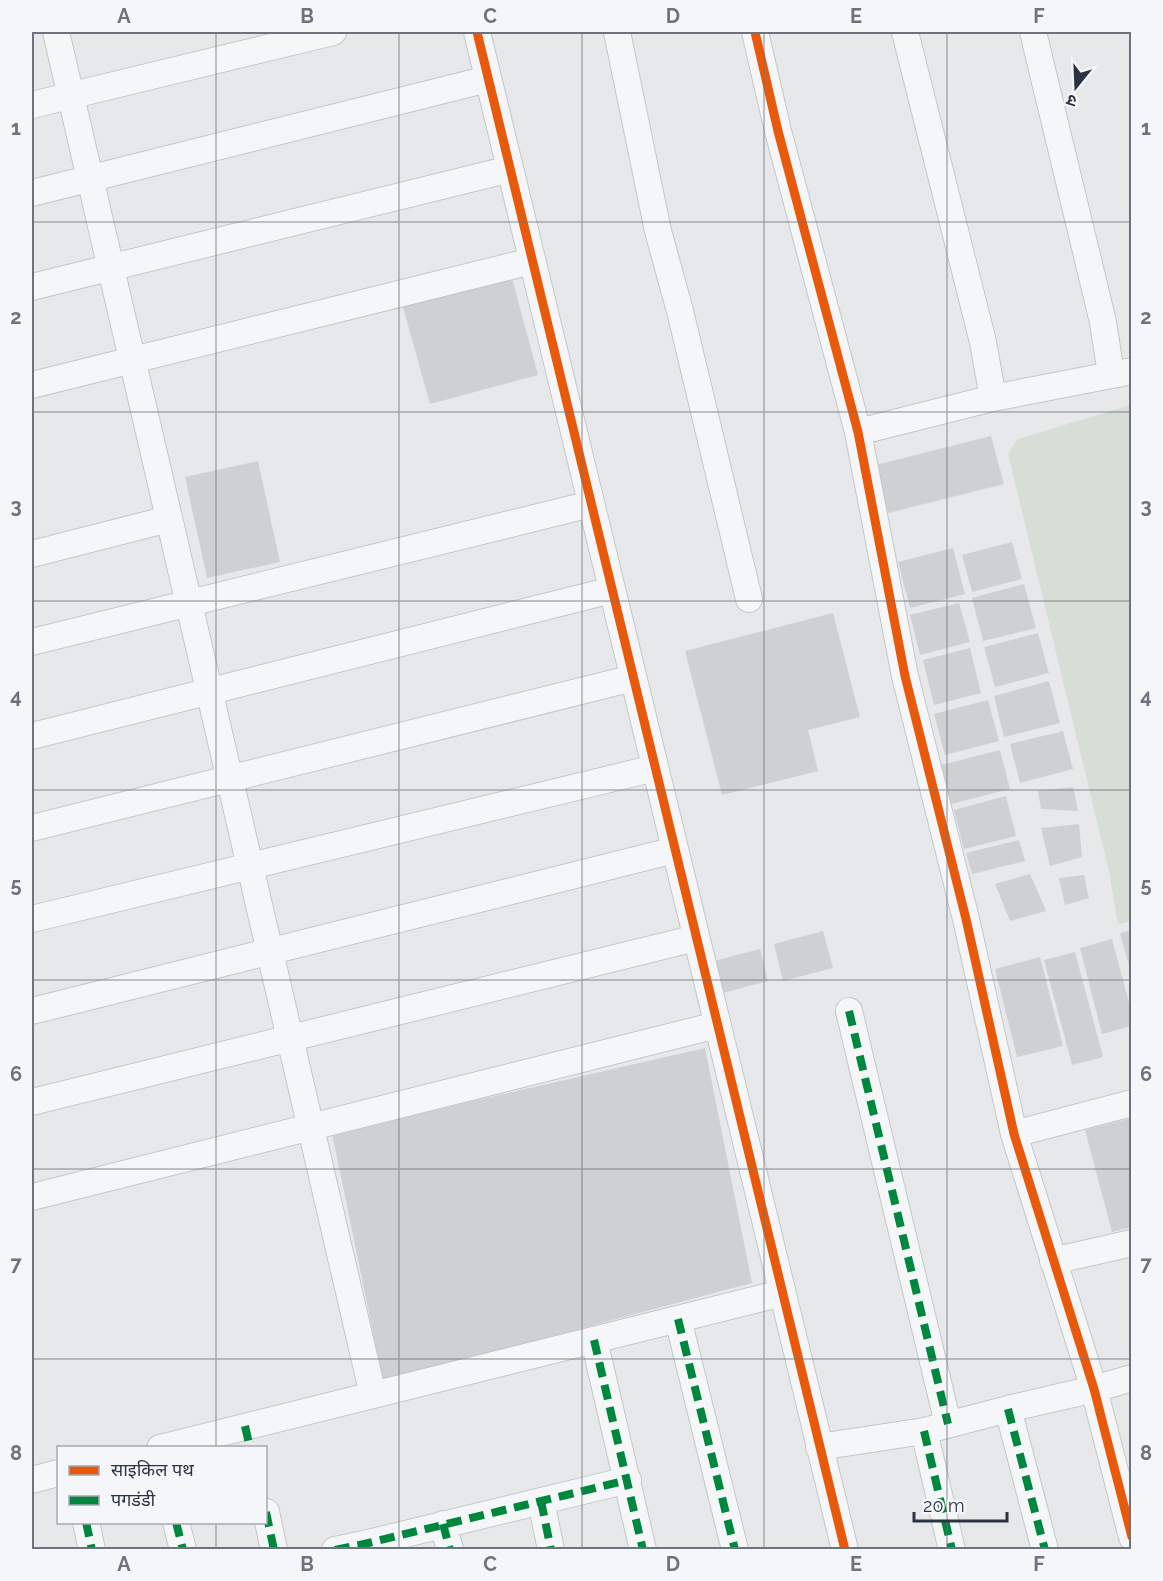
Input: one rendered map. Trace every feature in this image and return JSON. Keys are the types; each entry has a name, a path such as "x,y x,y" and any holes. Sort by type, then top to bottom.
{"street":[{"path":"56,32 373,1395"},
{"path":"32,105 333,32"},
{"path":"477,32 845,1550"},
{"path":"617,32 658,231 683,323 749,599"},
{"path":"755,32 778,131 858,432 905,676 966,919 1014,1134 1094,1389 1131,1538"},
{"path":"905,32 983,342 993,398"},
{"path":"858,432 993,398 1121,372 1102,322 1033,32"},
{"path":"32,193 488,79"},
{"path":"32,287 510,169"},
{"path":"32,385 532,261"},
{"path":"32,642 591,504"},
{"path":"32,554 169,519"},
{"path":"32,736 612,590"},
{"path":"32,828 633,678"},
{"path":"32,919 655,768"},
{"path":"32,1011 675,850"},
{"path":"32,1102 696,938"},
{"path":"849,1011 936,1427 952,1550"},
{"path":"32,1197 717,1025"},
{"path":"1014,1134 1131,1103"},
{"path":"1053,1261 1131,1242"},
{"path":"176,1446 248,1437 373,1395 782,1293"},
{"path":"678,1319 735,1550"},
{"path":"594,1340 643,1550"},
{"path":"819,1447 936,1427 1131,1378"},
{"path":"1008,1409 1045,1550"},
{"path":"32,1479 57,1473"},
{"path":"335,1550 365,1547 443,1524 628,1480"},
{"path":"541,1501 551,1550"},
{"path":"267,1517 274,1550"},
{"path":"86,1524 92,1550"},
{"path":"176,1524 183,1550"},
{"path":"443,1524 450,1550"}],"shaded area":[{"path":"1131,405 1132,921 1118,924 1109,871 1008,454 1018,439"}],"building":[{"path":"512,278 538,375 430,404 403,307"},
{"path":"991,436 1004,484 888,513 876,465"},
{"path":"258,461 280,562 207,578 185,477"},
{"path":"1012,542 1022,579 972,592 962,555"},
{"path":"953,548 965,594 910,608 898,562"},
{"path":"1024,584 1036,628 983,641 972,598"},
{"path":"959,603 970,642 920,655 910,615"},
{"path":"833,613 860,717 808,730 818,771 722,795 685,651"},
{"path":"1038,633 1049,673 995,687 984,647"},
{"path":"970,648 981,693 934,705 923,660"},
{"path":"1049,681 1060,723 1004,737 994,696"},
{"path":"988,700 999,741 945,755 934,714"},
{"path":"1063,731 1073,769 1020,783 1010,744"},
{"path":"1000,750 1010,789 951,804 941,765"},
{"path":"1073,787 1078,811 1041,809 1038,791"},
{"path":"1006,796 1016,836 964,849 954,810"},
{"path":"1079,824 1082,857 1050,866 1041,828"},
{"path":"1019,840 1025,861 972,874 966,853"},
{"path":"1030,874 1046,911 1010,921 995,884"},
{"path":"1084,875 1089,898 1065,905 1059,878"},
{"path":"1132,930 1132,973 1131,973 1120,933"},
{"path":"823,931 833,968 783,981 774,944"},
{"path":"1112,939 1132,1014 1132,1026 1102,1034 1080,948"},
{"path":"760,949 768,981 723,993 714,961"},
{"path":"1075,952 1103,1057 1072,1065 1044,960"},
{"path":"1040,957 1063,1046 1017,1057 995,969"},
{"path":"705,1048 752,1283 383,1381 332,1133"},
{"path":"1132,1118 1132,1227 1112,1232 1085,1130"}],"marked path":[{"path":"849,1011 948,1424"},
{"path":"678,1319 735,1550"},
{"path":"594,1340 643,1550"},
{"path":"1008,1409 1045,1550"},
{"path":"245,1426 250,1446"},
{"path":"924,1431 952,1550"},
{"path":"335,1550 628,1480"},
{"path":"541,1501 551,1550"},
{"path":"267,1517 274,1550"},
{"path":"86,1524 92,1550"},
{"path":"176,1524 183,1550"},
{"path":"443,1524 450,1550"}],"cycle path":[{"path":"477,32 845,1550"},
{"path":"755,32 778,131 858,432 905,676 966,919 1014,1134 1094,1389 1132,1537"}]}
